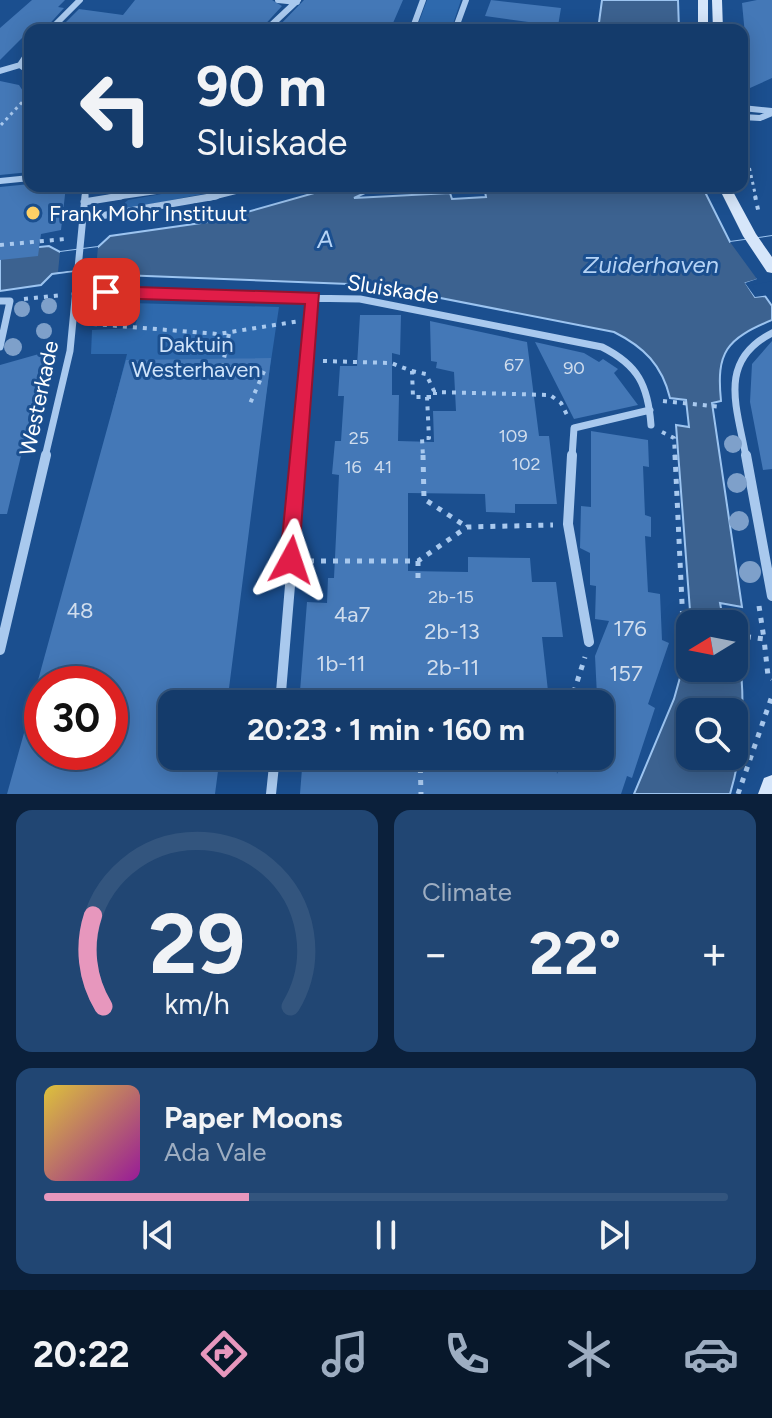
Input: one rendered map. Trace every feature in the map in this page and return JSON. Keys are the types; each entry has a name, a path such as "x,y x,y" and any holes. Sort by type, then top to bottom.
{"main road":[{"path":"703,0 703,24"},
{"path":"717,0 718,24"},
{"path":"729,192 772,249"},
{"path":"739,192 772,268"},
{"path":"769,794 772,786"}],"street":[{"path":"56,24 80,0"},
{"path":"278,0 297,1"},
{"path":"414,24 423,0"},
{"path":"457,24 466,0"},
{"path":"272,24 297,1"},
{"path":"0,71 20,65 24,59"},
{"path":"20,65 24,68"},
{"path":"748,109 772,112"},
{"path":"748,117 760,118 772,112"},
{"path":"0,181 24,179"},
{"name":"Westerkade","path":"0,650 70,351 85,192"},
{"path":"84,202 151,192"},
{"path":"83,219 195,202 233,192"},
{"name":"Sluiskade","path":"75,294 314,298 386,303 602,347 636,368 646,382 651,425"},
{"path":"281,690 314,298"},
{"path":"0,301 10,301 0,347"},
{"path":"772,333 752,344 739,359 734,390 772,596"},
{"path":"589,642 568,524 574,428 650,405"},
{"path":"271,794 274,770"}],"path":[{"path":"1,125 24,100"},
{"path":"748,170 758,231"},
{"path":"0,245 56,239"},
{"path":"10,301 75,294"},
{"path":"93,324 136,324 183,332 229,334 312,319"},
{"path":"229,334 222,368 265,369 249,406"},
{"path":"308,361 391,363 426,374 433,383 435,397 413,397 412,371"},
{"path":"435,392 550,395 561,403 574,428"},
{"path":"427,397 429,438 422,438 424,499 467,527"},
{"path":"650,405 685,403 716,407"},
{"path":"651,425 674,438 682,610"},
{"path":"291,560 418,561 467,527 568,524"},
{"path":"418,561 418,580"},
{"path":"758,600 768,676 772,679"},
{"path":"748,637 764,639"},
{"path":"574,690 589,642"},
{"path":"738,794 772,696"},
{"path":"420,770 421,794"}],"green space":[{"path":"427,0 461,0 453,24 418,24"},
{"path":"173,192 214,192 125,209 121,206 128,200"},
{"name":"Daktuin Westerhaven","path":"95,302 279,307 264,408 113,408 127,354 91,354 92,330 134,328 137,320 107,321 94,314"}],"water":[{"path":"602,0 678,0 679,24 599,24"},
{"path":"318,192 367,192 354,198 450,193 452,199 486,197 485,192 705,192 730,242 772,236 772,254 757,280 746,283 755,297 765,296 772,306 772,320 744,334 727,349 720,370 721,401 712,403 742,607 720,603 721,610 690,610 676,425 689,427 686,400 670,398 662,376 650,358 614,332 374,285 121,275 116,269 96,271 95,268 52,274 41,285 0,291 0,251 49,246 60,252 98,247 110,236 215,221"},
{"path":"679,682 742,682 742,698 676,698 676,770 736,770 730,794 634,794"}],"pier":[{"path":"772,236 772,281 752,285 757,293 769,295 755,297 745,283 757,279 730,242"},
{"path":"98,247 96,268 58,272 60,252"}],"building":[{"path":"32,0 65,0 58,7 64,8 49,24 24,24 24,36 0,60 0,28"},
{"path":"135,0 272,0 282,6 266,24 64,24 79,9 123,15"},
{"path":"304,0 403,0 393,24 281,24"},
{"path":"491,0 561,8 558,24 485,16"},
{"path":"772,0 772,78 750,88 748,24 744,24 742,3"},
{"path":"0,81 19,85 24,90 24,173 0,175"},
{"path":"24,185 24,192 65,192 61,230 41,234 38,256 0,260 0,187"},
{"path":"360,315 401,315 400,355 392,353 392,395 399,395 398,441 434,442 433,411 456,411 454,372 436,368 437,362 431,361 430,321 527,342 539,436 549,436 557,504 515,504 515,513 486,512 485,494 408,493 408,571 468,572 468,557 530,558 532,582 556,582 563,637 542,637 548,690 300,690 307,602 327,603 328,578 334,578 339,475 332,474 335,441 341,441 344,396 338,396 340,366 357,366"},
{"path":"772,341 772,469 763,470 750,402 752,364"},
{"path":"535,342 584,353 599,362 603,359 618,369 614,373 638,405 574,419"},
{"path":"46,352 7,514 0,514 0,365"},
{"path":"271,358 229,690 158,690 158,770 218,770 215,794 7,794 24,733 24,770 128,770 128,666 42,666 126,360"},
{"path":"591,431 648,440 649,467 643,466 645,515 651,517 651,537 645,536 648,592 660,594 662,640 669,643 648,704 655,708 632,778 627,776 621,794 300,794 302,770 557,770 557,774 559,770 614,770 614,690 597,690 595,656 609,621 595,619 596,586 590,585 590,553 580,548 581,506 591,507"}],"place":[{"name":"Frank Mohr Instituut","path":"33,213"}],"route":[{"path":"106,292 314,298 291,560"}],"water label":[{"name":"A","path":"325,239"},
{"name":"Zuiderhaven","path":"651,264"}]}
